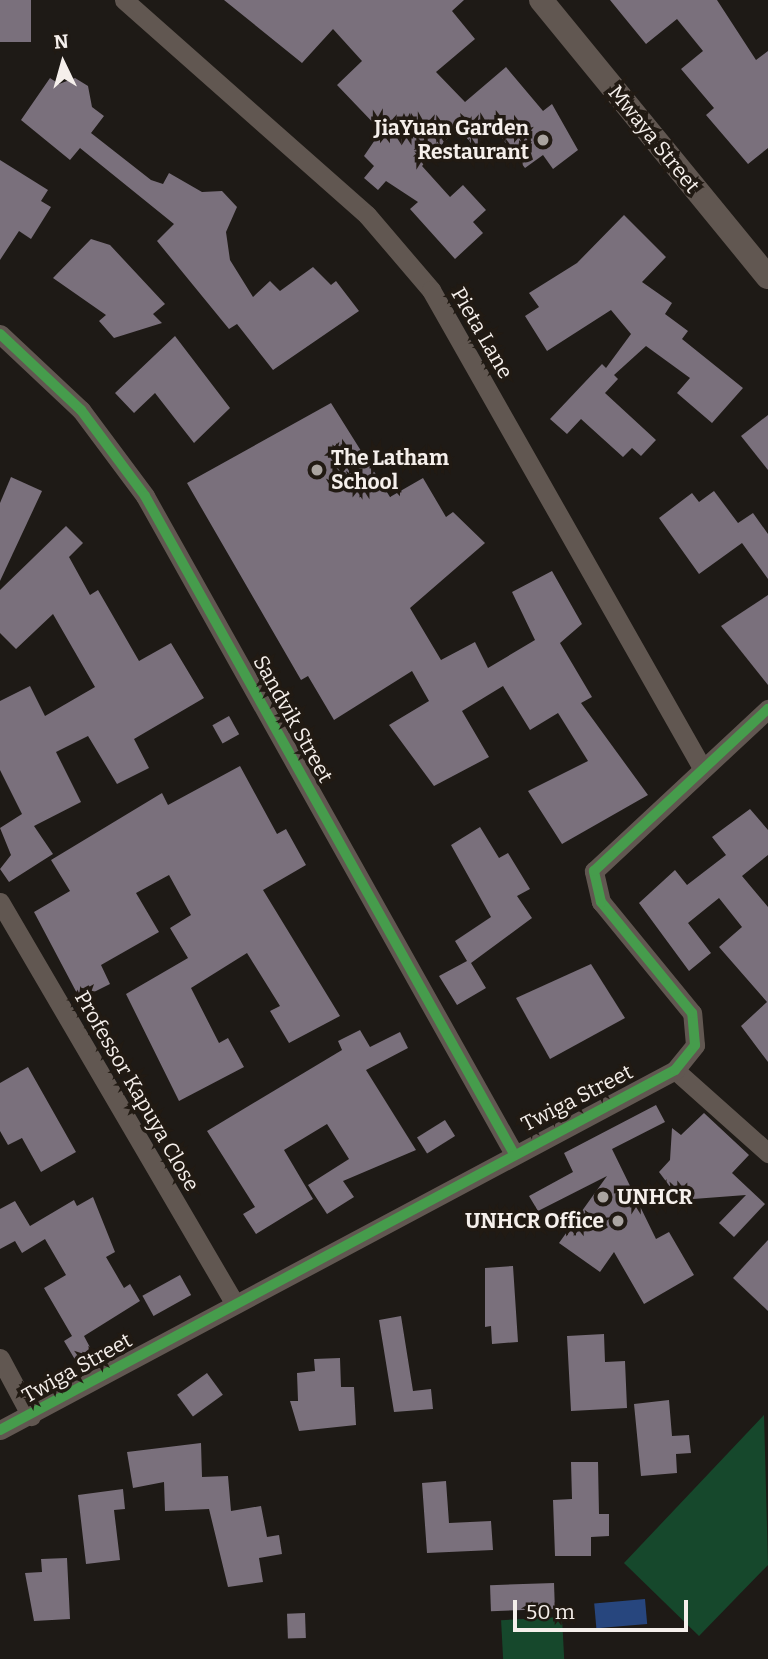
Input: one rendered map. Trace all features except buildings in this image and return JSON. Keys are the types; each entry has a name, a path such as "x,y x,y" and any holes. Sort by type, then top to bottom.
{"street":[{"name":"Pieta Lane","path":"124,0 367,215 431,289 701,766"},
{"name":"Mwaya Street","path":"541,0 768,278"},
{"name":"Sandvik Street","path":"0,334 81,411 145,496 513,1152"},
{"path":"768,709 701,766 598,861 593,882 601,902 692,1013 695,1045 676,1070 768,1153"},
{"name":"Professor Kapuya Close","path":"0,902 234,1303"},
{"name":"Twiga Street","path":"0,1430 31,1416 513,1152 676,1070"},
{"path":"0,1358 31,1416"}],"green space":[{"path":"764,1415 768,1565 699,1636 624,1563"},
{"path":"562,1617 564,1659 503,1659 501,1620"}],"water":[{"path":"645,1599 647,1624 596,1628 594,1603"}],"cycle path":[{"path":"0,334 81,410 145,496 513,1152"},
{"path":"0,1430 675,1070 695,1045 692,1013 601,902 594,871 768,709"}],"place":[{"name":"JiaYuan Garden Restaurant","path":"543,140"},
{"name":"The Latham School","path":"317,470"},
{"name":"UNHCR","path":"603,1197"},
{"name":"UNHCR Office","path":"618,1221"}]}
